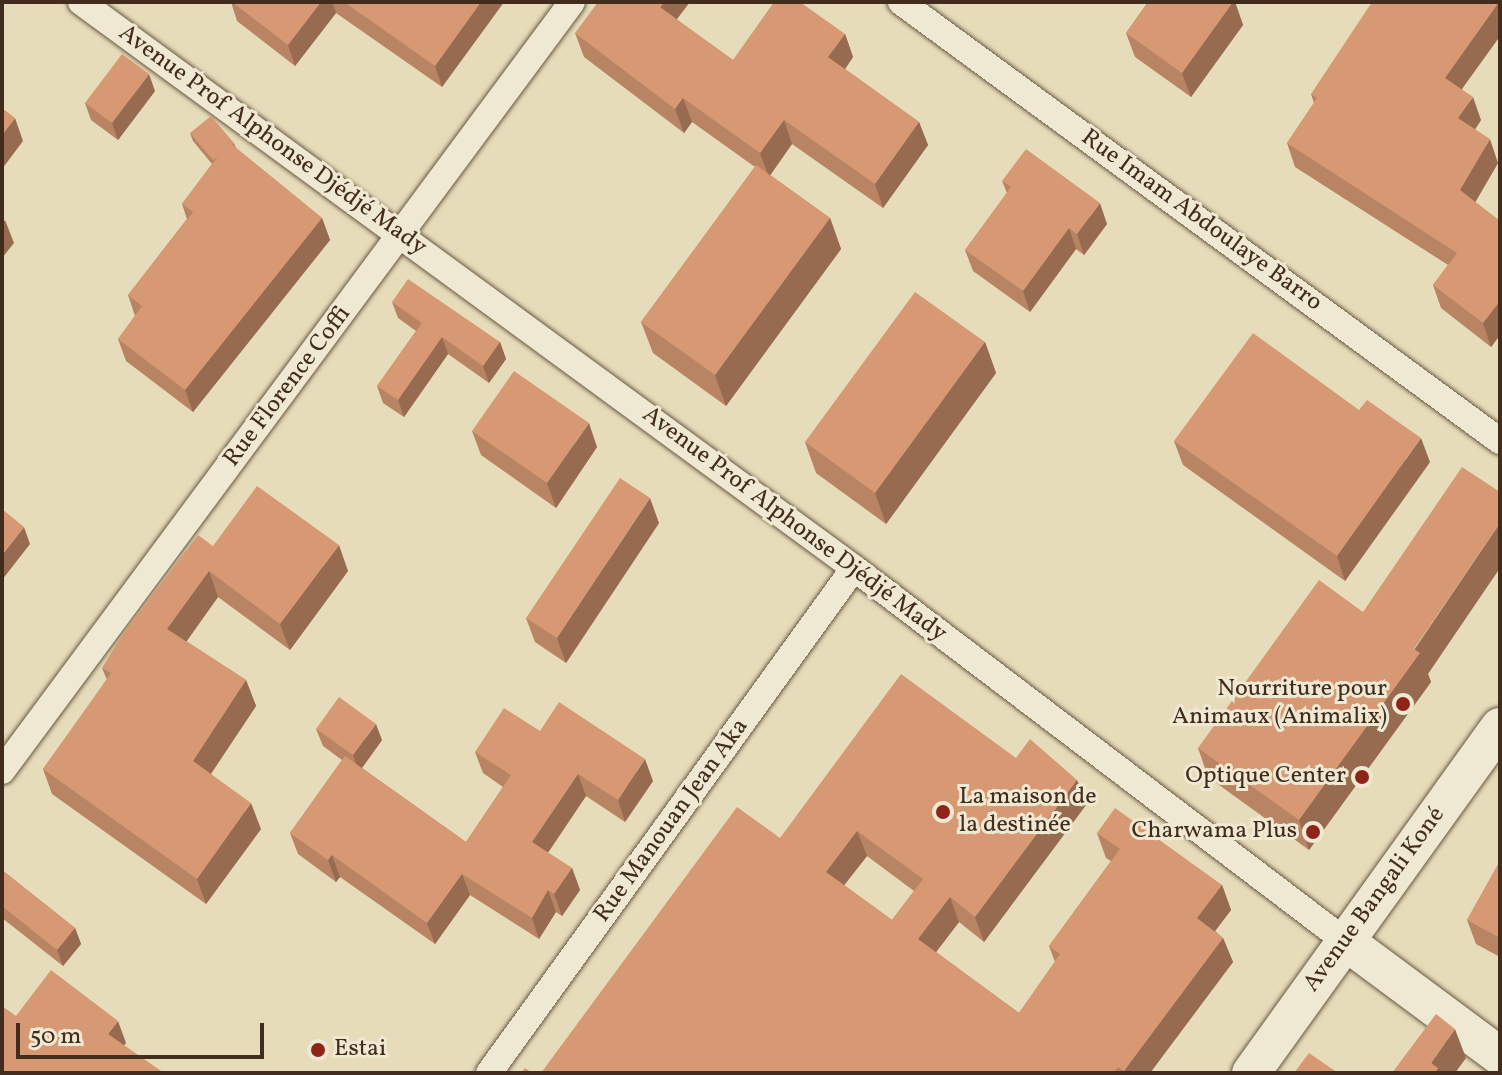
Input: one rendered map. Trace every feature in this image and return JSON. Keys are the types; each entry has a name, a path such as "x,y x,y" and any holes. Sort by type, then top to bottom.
{"street":[{"name":"Avenue Prof Alphonse Djédjé Mady","path":"81,2 854,568 1500,1056"},
{"name":"Rue Florence Coffi","path":"2,771 572,2"},
{"name":"Rue Imam Abdoulaye Barro","path":"901,2 1500,441"},
{"name":"Rue Manouan Jean Aka","path":"489,1073 854,568"},
{"name":"Avenue Bangali Koné","path":"1251,1073 1500,727"}],"building":[{"path":"232,2 321,2 288,45"},
{"path":"344,2 481,2 435,66"},
{"path":"598,2 664,2 660,7 733,60 774,2 800,2 845,34 828,57 919,122 875,184 784,120 760,153 683,98 675,109 575,33"},
{"path":"1148,2 1233,2 1182,73 1126,33"},
{"path":"1372,2 1499,2 1445,78 1473,97 1458,118 1490,139 1460,190 1500,221 1500,301 1483,323 1433,285 1457,253 1287,143 1317,98 1311,94"},
{"path":"122,54 149,74 112,123 85,103"},
{"path":"2,108 15,118 2,135"},
{"path":"211,116 234,143 229,142 213,160 190,133"},
{"path":"229,142 322,218 185,390 118,339 142,306 128,295 193,212 182,204"},
{"path":"1026,149 1100,203 1077,234 1069,228 1023,291 965,250 1011,187 1002,181"},
{"path":"756,165 830,218 715,375 641,322"},
{"path":"408,279 500,342 483,366 442,337 398,400 377,386 422,323 392,302"},
{"path":"915,292 985,342 875,493 805,442"},
{"path":"1253,333 1359,410 1367,400 1421,438 1337,556 1174,441"},
{"path":"514,371 589,423 547,483 472,431"},
{"path":"1462,467 1500,492 1500,523 1414,649 1420,653 1299,820 1198,748 1319,580 1363,612"},
{"path":"620,478 650,498 557,638 526,618"},
{"path":"257,486 339,545 280,624 209,571 167,629 246,680 193,761 251,803 197,879 43,769 111,673 102,668 123,633 198,535 213,546"},
{"path":"2,509 24,527 2,555"},
{"path":"901,674 1016,758 1030,739 1077,780 975,917 950,897 918,939 1019,1013 1060,954 1049,946 1120,849 1097,833 1115,808 1222,885 1197,918 1223,938 1124,1071 1118,1067 1113,1073 541,1073 737,807 780,838","holes":["857,831 923,879 892,920 826,872"]},
{"path":"339,697 376,724 353,755 316,729"},
{"path":"559,702 645,759 618,800 578,774 532,842 572,868 554,894 548,890 532,918 462,874 427,923 332,855 328,860 290,833 345,756 466,842 511,775 475,752 504,708 540,731"},
{"path":"1500,861 1500,938 1467,920"},
{"path":"2,870 75,928 57,950 2,906"},
{"path":"51,970 118,1021 108,1034 164,1073 2,1073 2,1006 16,1016"},
{"path":"1436,1014 1455,1029 1431,1063 1438,1068 1435,1073 1392,1073"},
{"path":"1309,1053 1338,1073 1294,1073"}],"place":[{"name":"Nourriture pour Animaux (Animalix)","path":"1403,704"},
{"name":"Optique Center","path":"1362,777"},
{"name":"La maison de la destinée","path":"943,812"},
{"name":"Charwama Plus","path":"1313,832"},
{"name":"Estai","path":"318,1050"}]}
